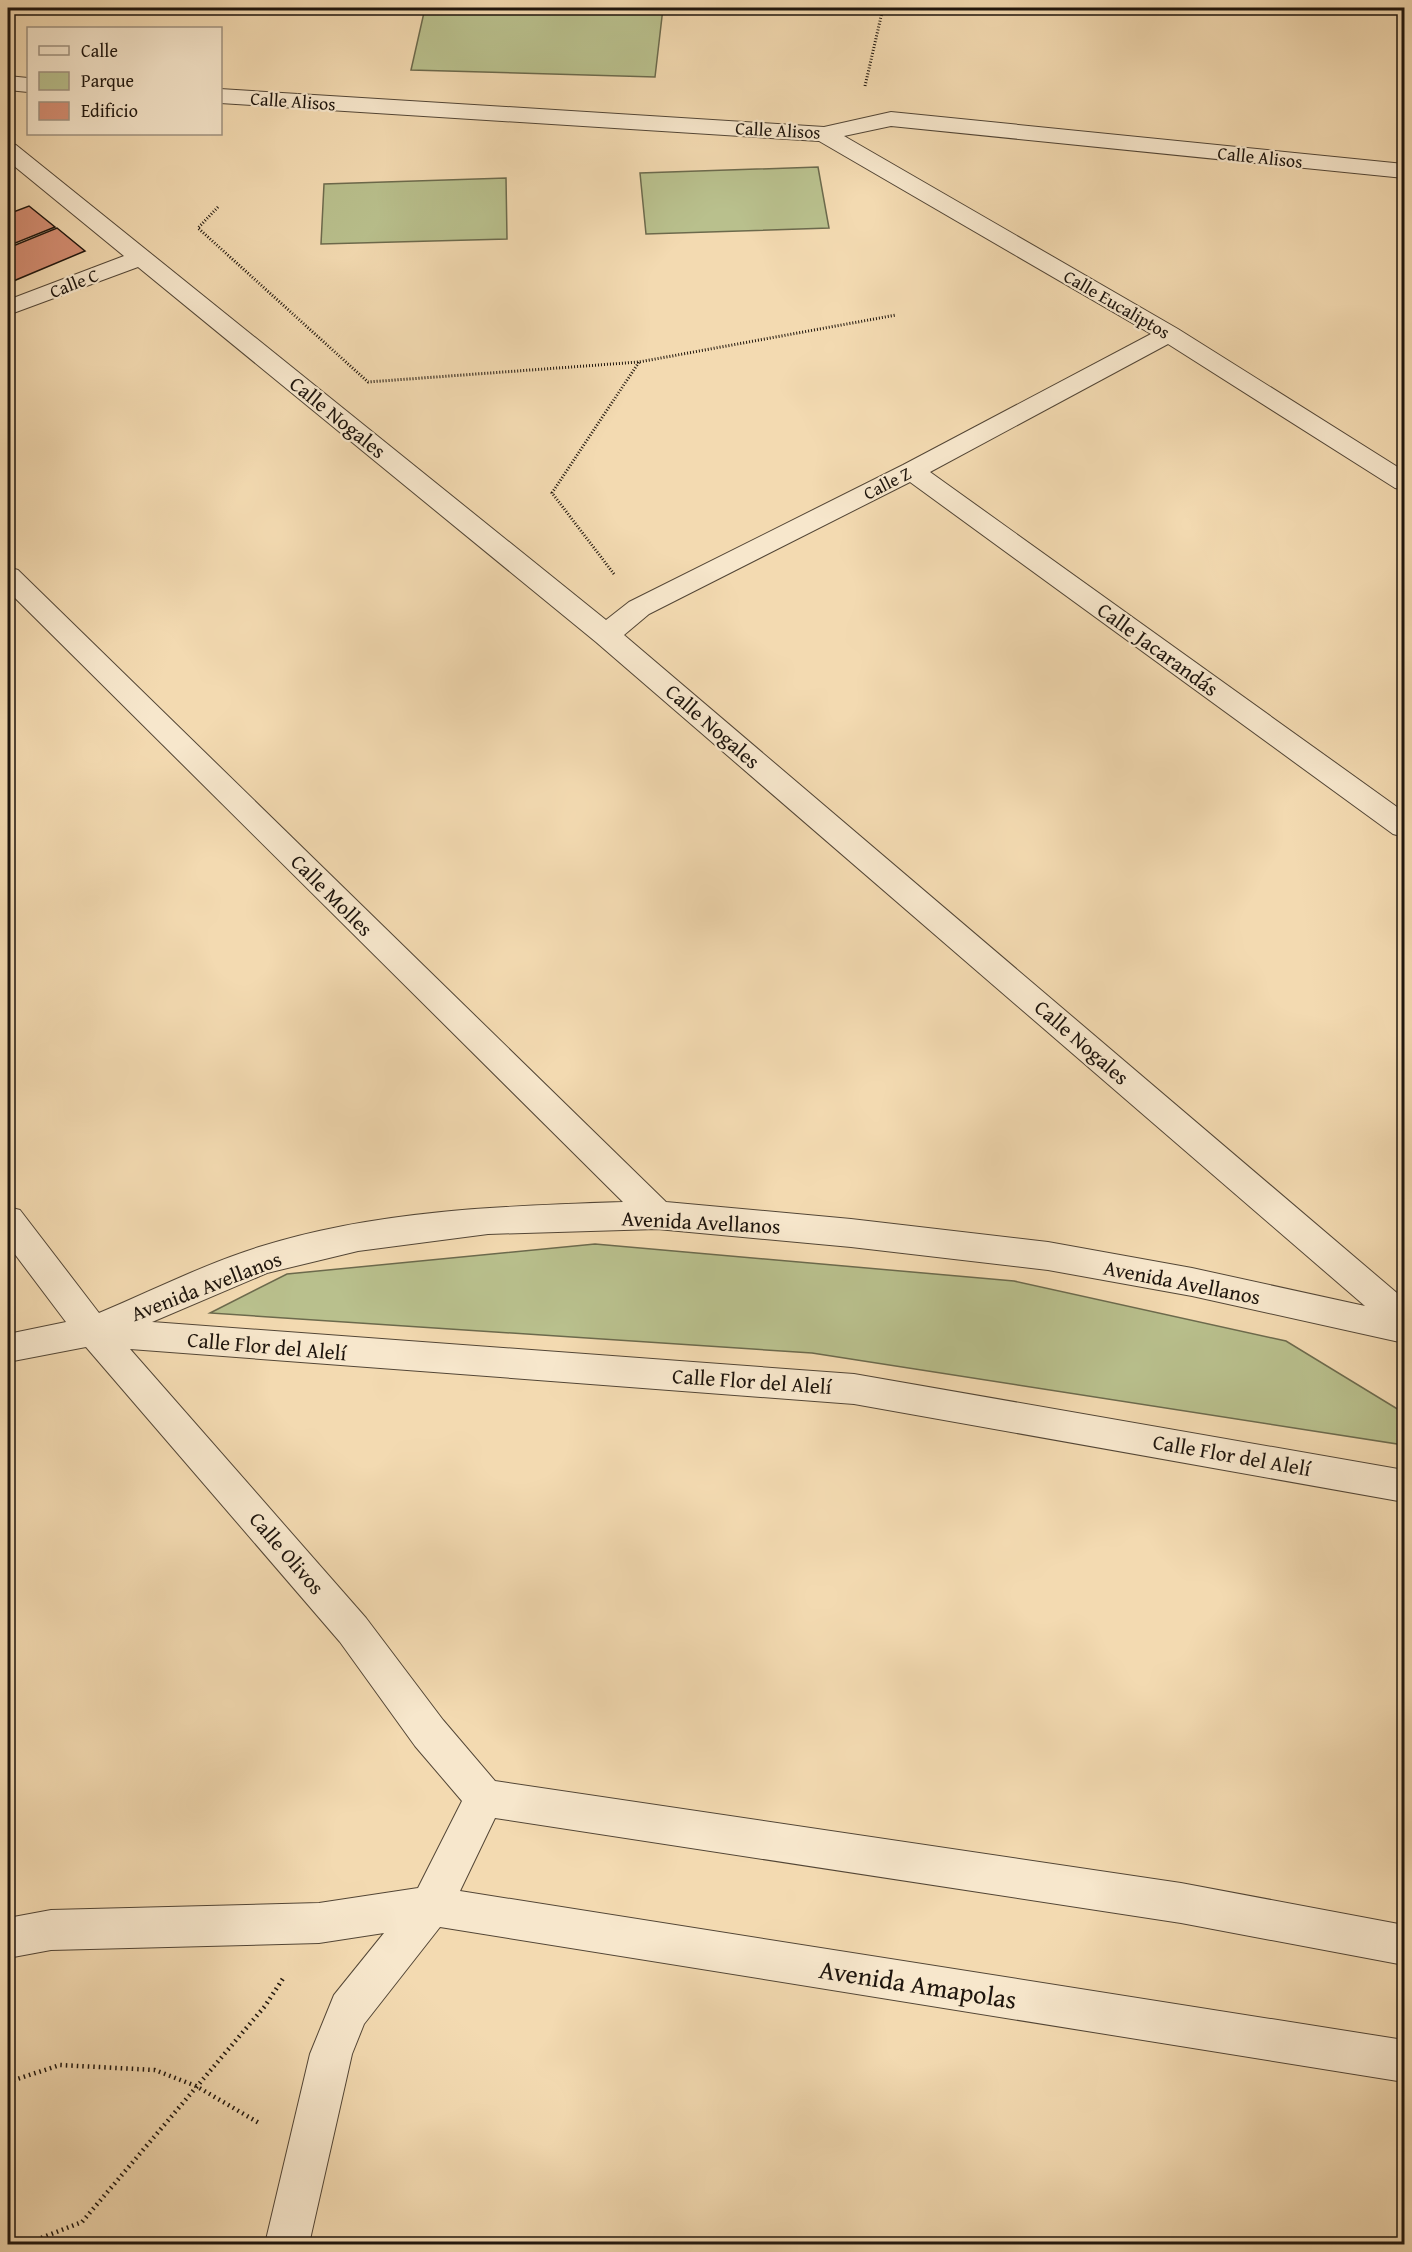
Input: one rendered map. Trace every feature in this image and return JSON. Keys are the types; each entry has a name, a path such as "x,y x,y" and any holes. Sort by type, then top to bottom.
{"street":[{"path":"8,83 27,84"},
{"name":"Calle Alisos","path":"222,96 824,134 891,119 1404,171"},
{"name":"Calle Eucaliptos","path":"824,134 1169,334 1404,482"},
{"name":"Calle Nogales","path":"8,150 606,635 1404,1319"},
{"path":"1374,168 1404,186"},
{"name":"Calle C","path":"8,308 140,258"},
{"name":"Calle Z","path":"606,635 639,608 912,471 1169,334"},
{"name":"Calle Jacarandás","path":"912,471 1404,827"},
{"name":"Calle Molles","path":"8,576 657,1215"},
{"name":"Avenida Avellanos","path":"8,1348 93,1331 261,1260 358,1237 488,1220 657,1215 851,1233 1048,1256 1192,1282 1404,1329"},
{"name":"Calle Olivos","path":"8,1220 93,1331 353,1630 429,1733 484,1798"},
{"name":"Calle Flor del Alelí","path":"93,1331 854,1389 1404,1486"},
{"path":"287,2244 306,2151 331,2054 349,2010 431,1906 484,1798 1181,1903 1404,1945"},
{"name":"Avenida Amapolas","path":"8,1938 51,1930 319,1923 431,1906 1404,2061"}],"path":[{"path":"883,8 865,86 891,119"},
{"path":"218,207 198,228 368,382 639,362 896,315"},
{"path":"639,362 552,492 639,608"},
{"path":"26,2244 82,2222 265,2006 319,1923"},
{"path":"8,2082 60,2065 155,2070 196,2086 306,2151"}],"green space":[{"path":"425,8 663,8 655,77 411,70"},
{"path":"818,167 829,228 646,234 640,173"},
{"path":"506,178 507,239 321,244 324,184"},
{"path":"595,1244 1014,1281 1286,1341 1404,1413 1404,1445 812,1353 210,1313 287,1274"}],"building":[{"path":"29,206 55,227 8,246 8,214"},
{"path":"57,228 85,251 11,282 8,279 8,248"}]}
